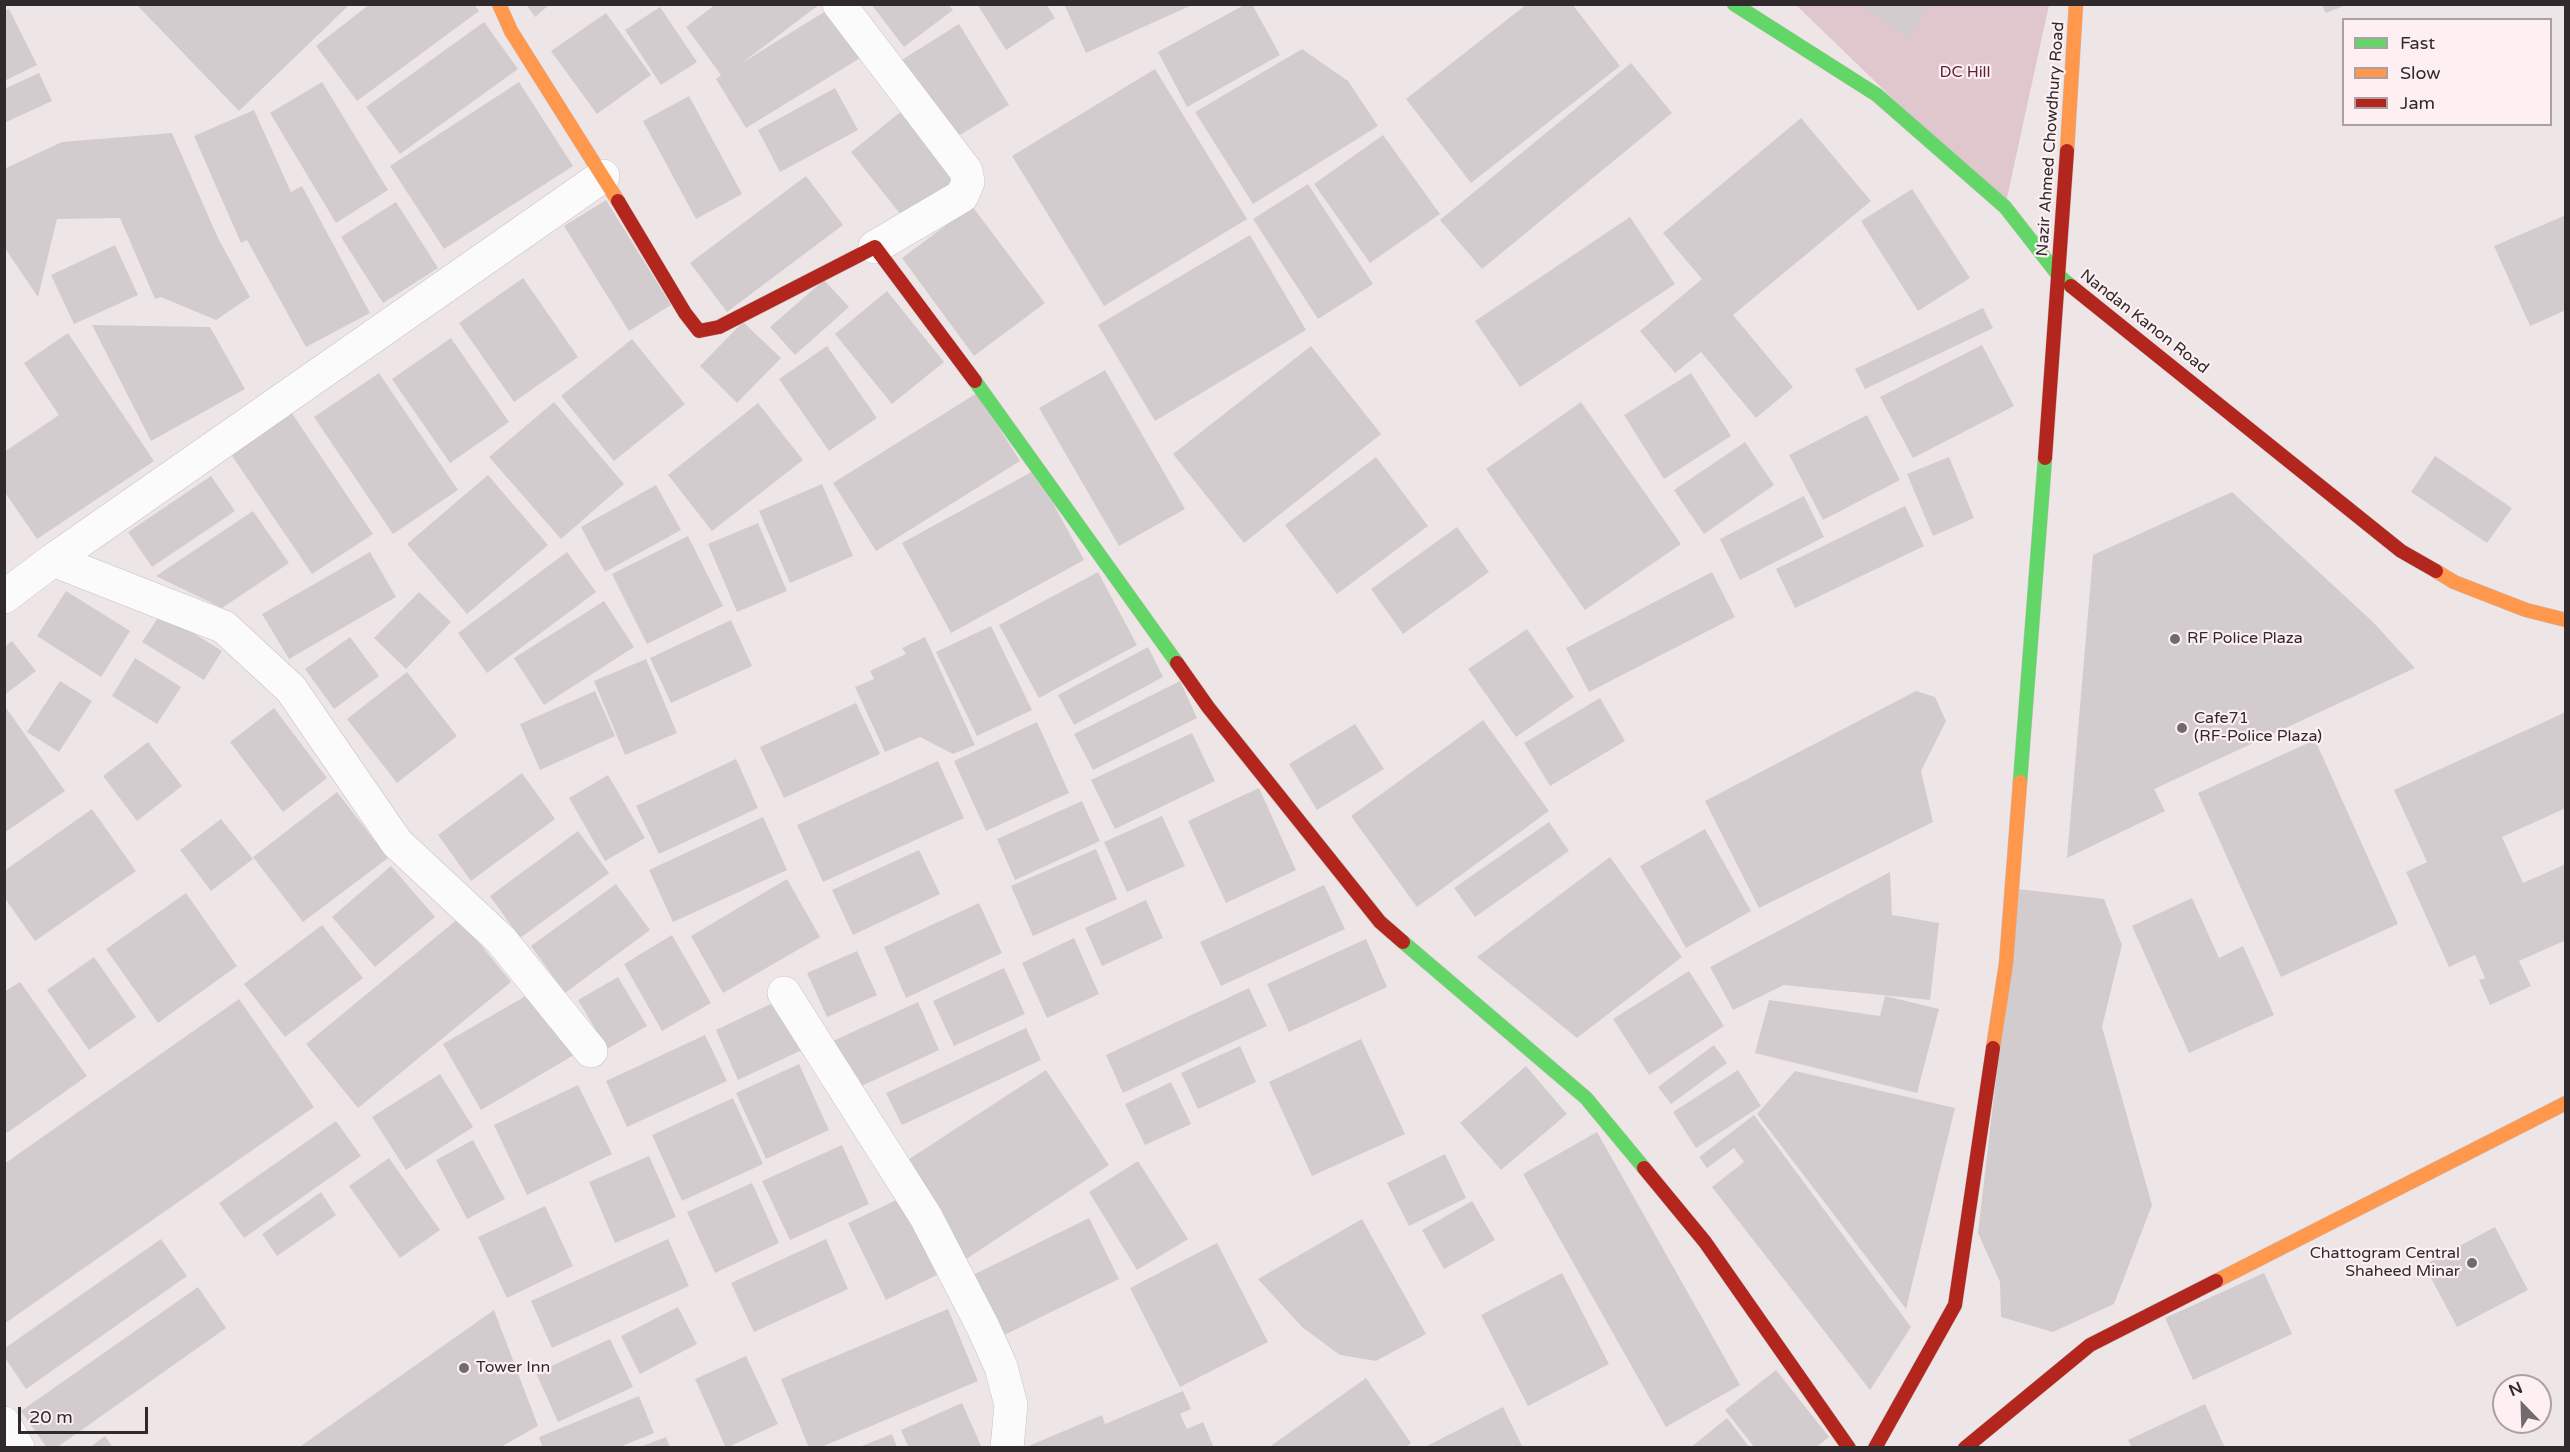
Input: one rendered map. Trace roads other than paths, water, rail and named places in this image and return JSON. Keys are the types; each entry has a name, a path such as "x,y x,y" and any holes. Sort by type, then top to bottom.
{"street":[{"path":"499,4 511,31 603,176 685,314 699,331 718,327 875,247 962,196 968,182 966,171 839,4"},
{"name":"Nandan Kanon Road","path":"1734,4 1877,95 2005,207 2059,276 2211,395 2401,551 2454,582 2526,610 2565,620"},
{"name":"Nazir Ahmed Chowdhury Road","path":"1875,1448 1955,1305 2006,964 2059,276 2076,4"},
{"path":"4,597 53,560 603,176"},
{"path":"875,247 961,361 1208,707 1380,922 1586,1098 1705,1242 1849,1448"},
{"path":"53,560 224,627 232,634 291,688 398,843 501,940 591,1051"},
{"path":"784,993 926,1217 983,1327 1000,1367 1011,1405 1007,1448"},
{"path":"1965,1448 2090,1345 2565,1103"},
{"path":"4,1423 18,1448"}],"place":[{"name":"RF Police Plaza","path":"2175,639"},
{"name":"Cafe71 (RF-Police Plaza)","path":"2182,728"},
{"name":"Chattogram Central Shaheed Minar","path":"2472,1263"},
{"name":"Tower Inn","path":"464,1368"}],"park label":[{"name":"DC Hill","path":"1965,73"}]}
